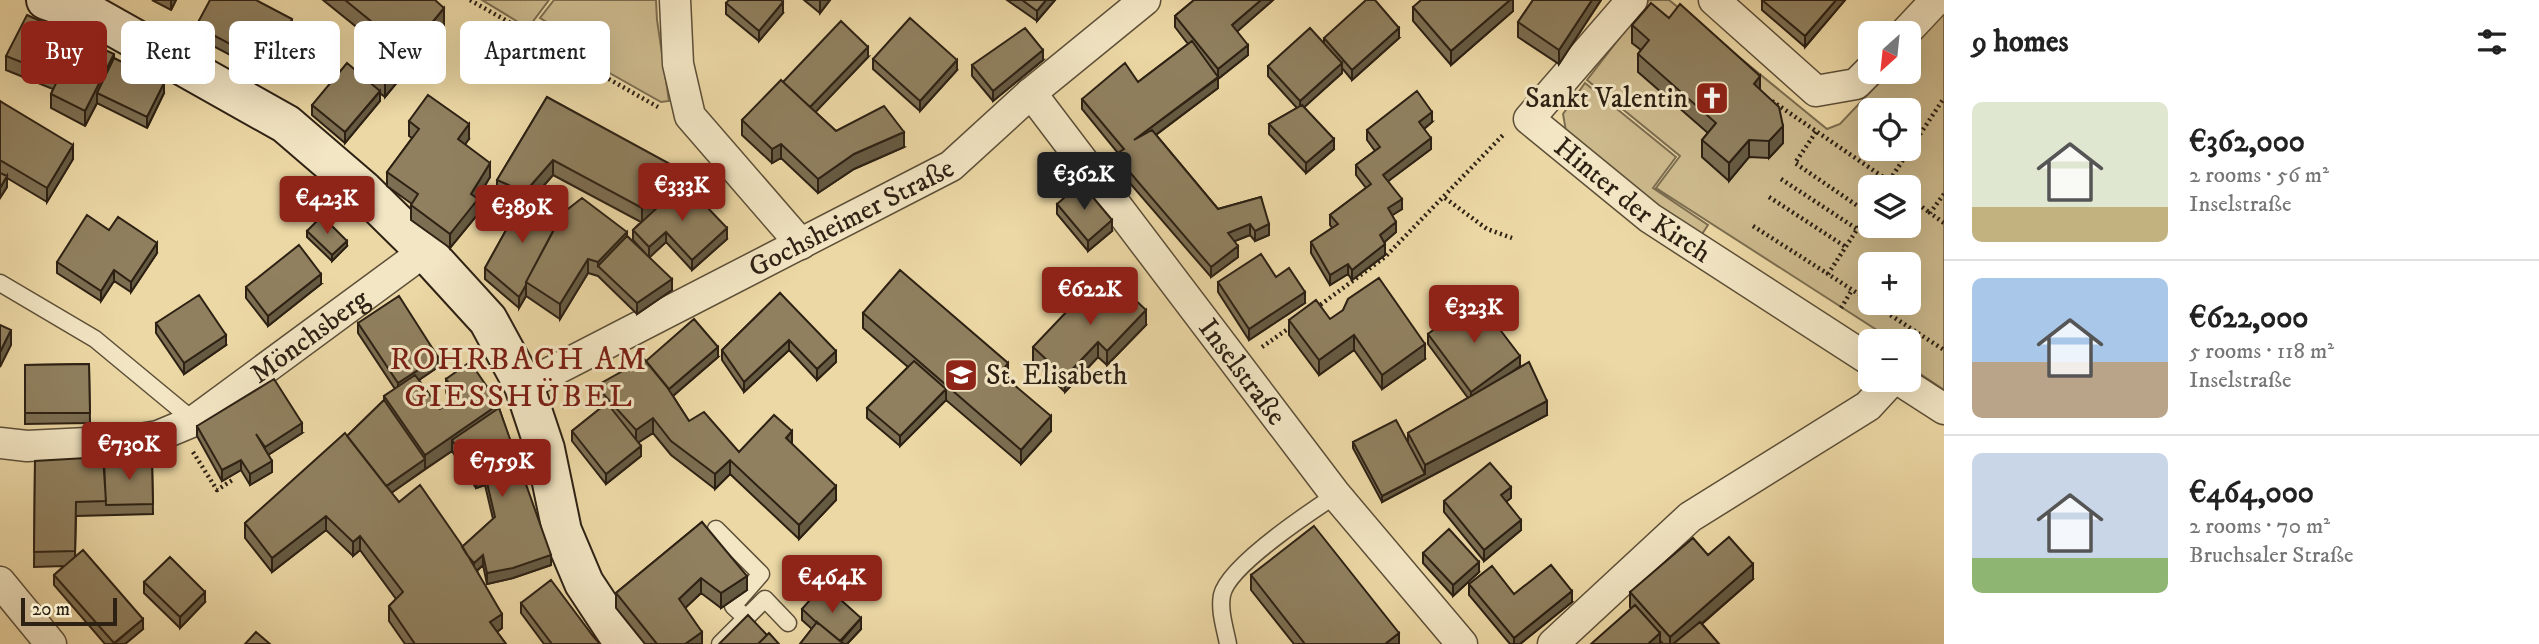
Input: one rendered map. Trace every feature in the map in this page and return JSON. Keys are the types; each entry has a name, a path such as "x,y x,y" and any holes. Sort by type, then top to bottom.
{"main road":[{"path":"46,0 96,17 286,124 364,191 425,251 488,320 524,386 545,449 562,531 584,583 617,634 627,644"}],"street":[{"path":"675,0 678,64 690,116 801,244"},
{"name":"Gochsheimer Straße","path":"524,386 951,166 1031,93 1145,0"},
{"name":"Hinter der Kirch","path":"1632,0 1529,118 1650,218 1858,353"},
{"path":"1714,0 1816,91 1858,83"},
{"path":"1916,21 1936,0"},
{"name":"Inselstraße","path":"1031,93 1336,495 1462,644"},
{"name":"Mönchsberg","path":"0,443 27,446 127,441 158,436 186,425 425,251"},
{"path":"1553,644 1689,517 1868,406 1881,392"},
{"path":"1918,392 1944,409"},
{"path":"0,582 51,644"}],"lane":[{"path":"0,283 95,339 186,425"},
{"path":"1228,644 1221,606 1223,592 1238,569 1301,517 1336,495"},
{"path":"716,529 761,574 733,606 746,618"},
{"path":"720,644 765,599 788,623"}],"path":[{"path":"470,0 665,111 690,116"},
{"path":"1893,175 1944,98"},
{"path":"1772,101 1880,175"},
{"path":"1310,313 1385,257 1445,198 1499,137 1529,118"},
{"path":"1816,132 1795,163 1858,204"},
{"path":"1781,179 1857,229 1828,274"},
{"path":"1930,213 1944,194"},
{"path":"1769,197 1846,247"},
{"path":"1445,198 1487,229 1512,238"},
{"path":"1921,206 1944,223"},
{"path":"1753,226 1858,294"},
{"path":"1891,315 1944,350"},
{"path":"1238,365 1300,320"},
{"path":"186,425 217,490 234,480"}],"shaded area":[{"path":"482,0 549,0 533,21 516,21"},
{"path":"554,0 656,0 669,101 661,102 610,73 610,21 545,21 540,18"},
{"path":"1649,0 1669,0 1827,129 1840,124 1858,105 1858,161 1921,161 1921,98 1864,98 1878,84 1922,84 1922,36 1944,13 1944,390 1921,374 1921,329 1875,329 1656,188 1680,156 1587,80"},
{"path":"1585,83 1676,157 1653,188 1708,225 1700,237 1567,137 1563,114"}],"building":[{"path":"210,0 256,0 292,19 229,21 229,43 215,36 215,21 199,21"},
{"path":"345,0 435,0 444,8 433,21 371,21"},
{"path":"729,0 783,2 759,31 726,3"},
{"path":"1022,0 1046,0 1037,11"},
{"path":"1194,0 1261,0 1232,25 1248,45 1218,69 1175,16"},
{"path":"1366,0 1375,0 1399,28 1352,70 1324,38"},
{"path":"1421,0 1510,0 1451,51 1413,7"},
{"path":"1533,0 1592,0 1559,50 1518,22"},
{"path":"1762,0 1836,0 1805,36"},
{"name":"Sankt Valentin","path":"1651,3 1669,18 1680,4 1760,76 1754,84 1779,107 1783,126 1769,141 1749,140 1729,163 1702,140 1716,123 1638,54 1649,40 1632,25"},
{"path":"27,15 40,21 24,21"},
{"path":"910,18 957,60 920,101 873,59"},
{"path":"841,21 868,47 810,107 783,82"},
{"path":"21,27 21,62 6,56"},
{"path":"1025,28 1043,50 993,91 972,65"},
{"path":"1310,28 1342,63 1300,101 1268,66"},
{"path":"1192,41 1218,77 1134,140 1152,130 1218,209 1261,197 1269,224 1255,231 1250,224 1228,233 1238,246 1211,267 1115,155 1124,149 1082,99 1125,63 1138,82"},
{"path":"107,51 114,54 107,68"},
{"path":"114,58 121,62 121,84 164,84 147,117 97,93 101,84 107,84 107,72"},
{"path":"347,63 354,69 354,84 372,84 380,91 345,132 312,105 330,84 340,84 340,71"},
{"path":"781,80 836,131 884,106 904,132 854,154 818,179 781,144 772,149 742,120"},
{"path":"56,84 99,84 85,111 51,94"},
{"path":"1417,91 1432,112 1419,122 1431,138 1383,175 1402,199 1388,208 1396,222 1380,235 1385,244 1352,270 1348,264 1330,275 1311,242 1338,224 1330,215 1371,184 1356,165 1380,147 1367,130"},
{"path":"428,95 469,124 458,139 490,163 471,194 478,199 450,234 411,205 418,194 387,172 419,129 409,121"},
{"path":"547,97 681,170 642,208 553,160 525,192 497,180"},
{"path":"0,101 73,145 47,188 0,160"},
{"path":"1302,105 1334,139 1306,163 1269,124"},
{"path":"0,173 7,176 0,188"},
{"path":"684,183 727,228 692,260 666,232 649,247 633,230"},
{"path":"1081,183 1112,220 1088,241 1057,204"},
{"path":"525,196 561,216 519,297 485,268"},
{"path":"582,198 627,232 598,262 588,259 560,304 526,282 563,213"},
{"path":"87,215 109,230 118,217 157,243 131,282 114,270 101,291 57,262"},
{"path":"322,216 347,241 332,255 307,231"},
{"path":"627,236 672,279 637,303 598,266"},
{"path":"299,245 321,274 268,316 246,287"},
{"path":"1261,254 1276,277 1289,268 1305,292 1249,329 1218,282"},
{"name":"St. Elisabeth","path":"900,270 1008,363 1000,373 1051,416 1021,450 863,313"},
{"path":"1112,278 1146,310 1107,351 1098,342 1065,377 1033,347 1072,306 1079,312"},
{"path":"1379,278 1425,344 1382,375 1354,335 1319,360 1289,320 1316,300 1330,319 1343,310 1348,299"},
{"path":"780,293 836,351 817,369 789,340 744,382 722,350"},
{"path":"199,295 226,335 184,363 156,323"},
{"path":"399,296 438,357 398,383 358,323"},
{"path":"1476,298 1520,356 1471,392 1428,334"},
{"path":"694,319 718,347 669,389 646,361"},
{"path":"0,325 11,330 0,352"},
{"path":"644,359 667,387 689,421 704,412 739,452 774,415 792,431 786,438 836,486 799,525 730,460 715,474 671,441 653,418 636,430 596,386"},
{"path":"914,361 946,389 900,436 867,408"},
{"path":"470,362 499,404 425,455 384,396 415,375 440,409 459,397 446,379"},
{"path":"1529,362 1547,401 1425,465 1408,433"},
{"path":"89,364 90,413 25,413 25,365"},
{"path":"274,379 302,423 265,447 256,434 272,461 250,474 241,460 222,470 197,426"},
{"path":"384,400 425,459 386,486 347,436"},
{"path":"607,403 641,446 606,474 572,431"},
{"path":"499,408 551,555 513,568 487,573 483,555 474,563 462,547 495,517 485,474 476,477 452,440"},
{"path":"1396,420 1425,474 1382,496 1353,442"},
{"path":"345,433 399,502 420,485 461,544 502,614 490,622 506,644 415,644 389,606 403,592 360,536 353,542 326,516 272,558 245,523"},
{"path":"103,457 106,501 76,502 75,551 34,552 35,461"},
{"path":"152,460 153,504 106,505 104,461"},
{"path":"1490,463 1511,487 1501,495 1521,520 1484,550 1444,501"},
{"path":"702,522 747,576 721,593 701,578 679,599 702,632 685,644 657,644 616,593"},
{"path":"1314,526 1399,633 1385,644 1305,644 1251,575"},
{"path":"1449,529 1479,562 1453,585 1423,553"},
{"path":"1729,537 1753,564 1670,637 1630,592 1693,538 1708,555"},
{"path":"83,550 143,619 114,643 54,575"},
{"path":"170,557 205,592 180,617 144,582"},
{"path":"1551,565 1572,591 1514,638 1469,584 1492,566 1514,594"},
{"path":"551,580 600,644 552,644 521,603"},
{"path":"831,591 861,618 840,641 802,609 816,593 824,599"},
{"path":"1635,605 1660,633 1648,644 1591,644"},
{"path":"748,615 767,635 758,644 719,644"},
{"path":"817,622 844,644 800,644"},
{"path":"1700,622 1719,644 1673,644"},
{"path":"256,632 270,644 245,644"},
{"path":"769,633 779,644 758,644"}],"place":[{"name":"Sankt Valentin","path":"1712,98"},
{"name":"St. Elisabeth","path":"961,375"}],"district":[{"name":"ROHRBACH AM GIESSHÜBEL","path":"519,378"}]}
